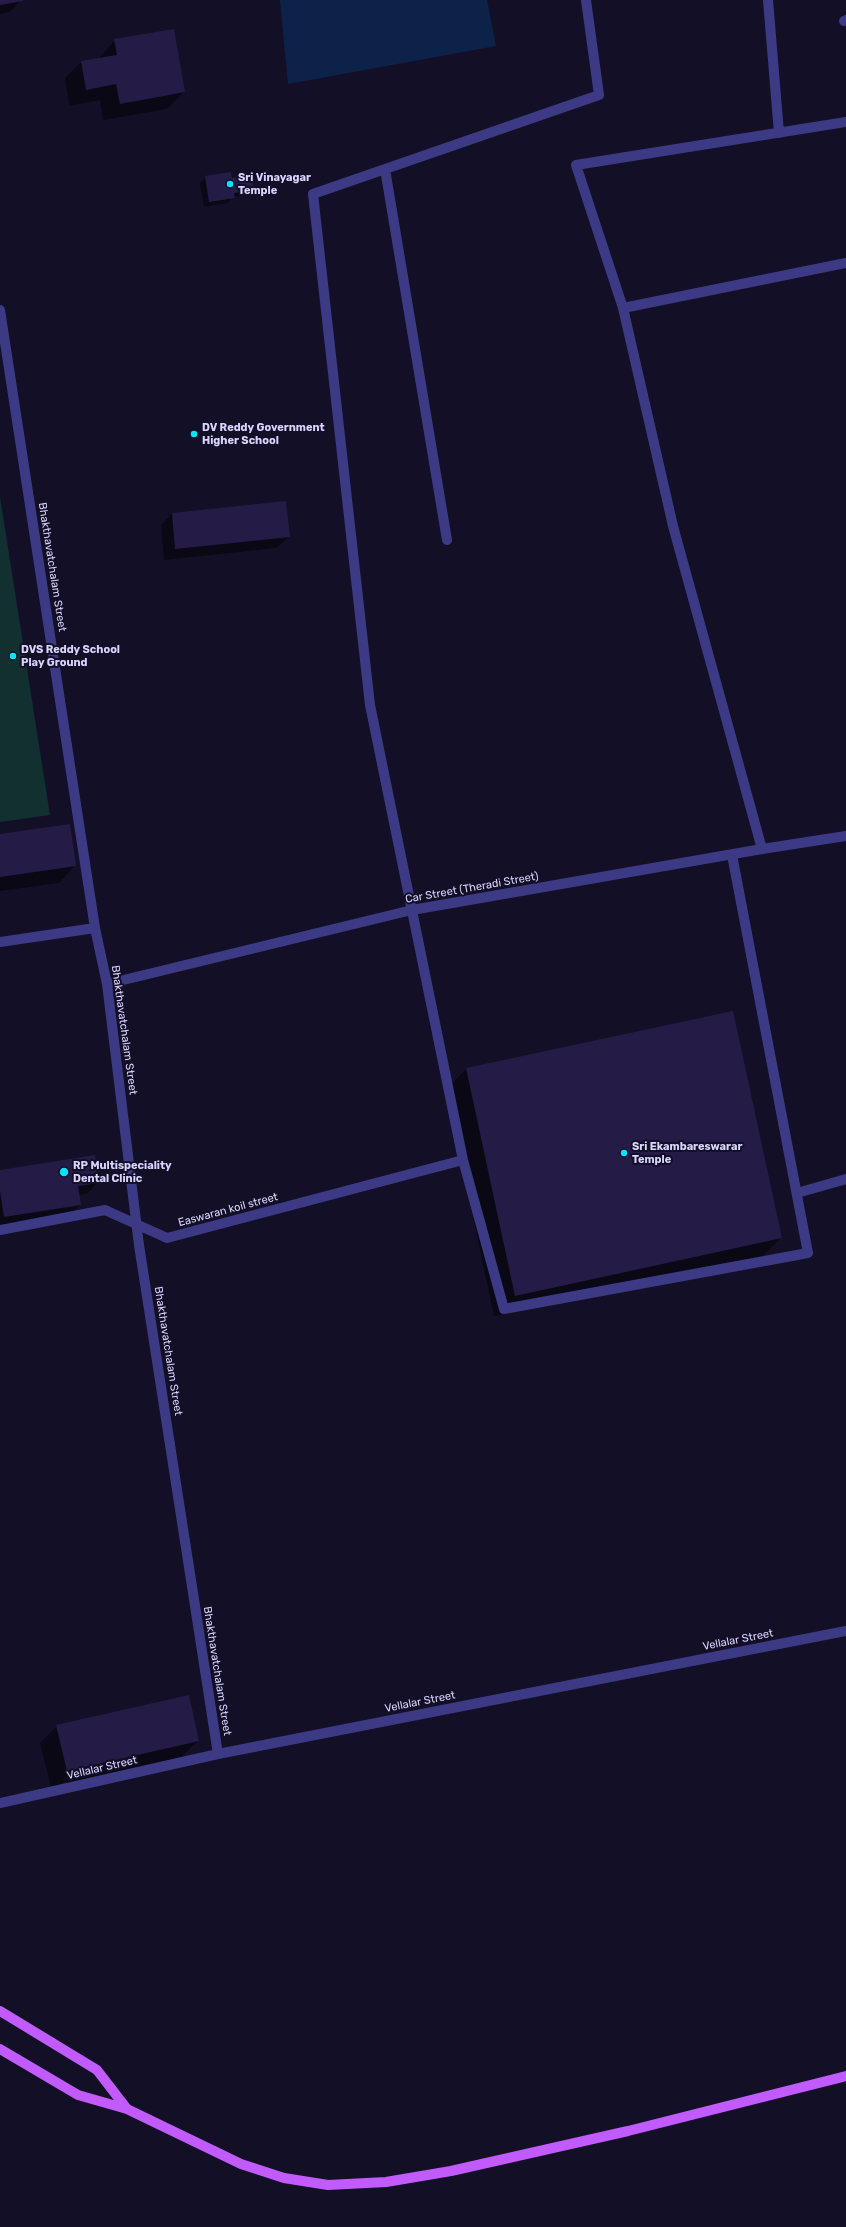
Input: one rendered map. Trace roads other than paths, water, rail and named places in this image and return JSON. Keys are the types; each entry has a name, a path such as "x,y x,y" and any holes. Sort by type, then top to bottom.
{"main road":[{"path":"0,2011 97,2070 127,2108"},
{"path":"0,2049 78,2095 127,2108 241,2164 284,2178 328,2185 386,2182 451,2171 628,2131 846,2076"}],"street":[{"path":"586,0 599,95 313,194 370,705 463,1160 504,1309 808,1253 732,855"},
{"path":"768,0 779,133"},
{"path":"762,849 673,526 623,308 576,165 846,122"},
{"path":"385,169 447,540"},
{"path":"623,308 846,263"},
{"name":"Bhakthavatchalam Street","path":"0,310 95,928 107,984 137,1224 218,1754"},
{"name":"Car Street (Theradi Street)","path":"107,984 412,910 762,849 846,836"},
{"path":"0,942 95,928"},
{"name":"Easwaran koil street","path":"0,1230 105,1210 167,1238 463,1160"},
{"path":"797,1193 846,1178"},
{"name":"Vellalar Street","path":"0,1803 218,1754 846,1632"}],"water":[{"path":"280,0 487,0 496,46 288,84"}],"place":[{"name":"Sri Vinayagar Temple","path":"230,184"},
{"name":"DV Reddy Government Higher School","path":"194,434"},
{"name":"DVS Reddy School Play Ground","path":"13,656"},
{"name":"Sri Ekambareswarar Temple","path":"624,1153"},
{"name":"RP Multispeciality Dental Clinic","path":"64,1172"}]}
